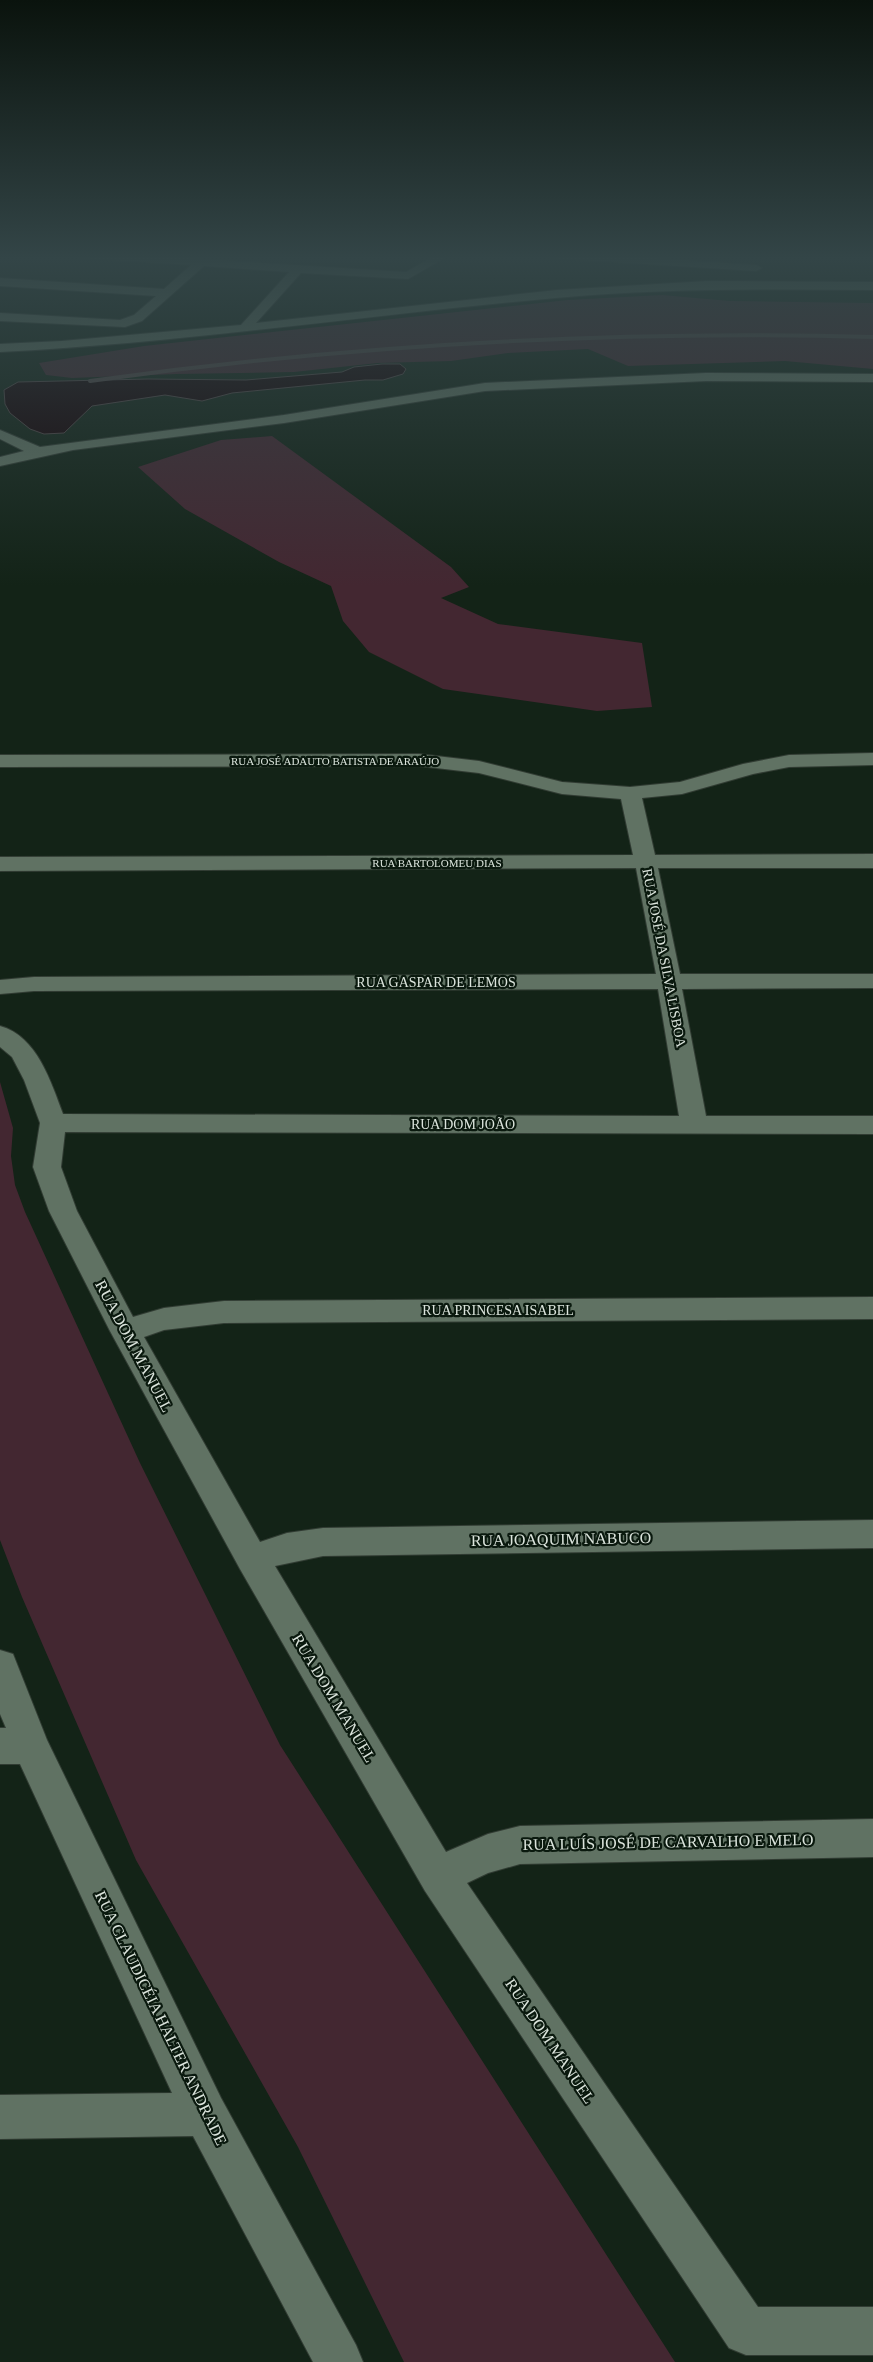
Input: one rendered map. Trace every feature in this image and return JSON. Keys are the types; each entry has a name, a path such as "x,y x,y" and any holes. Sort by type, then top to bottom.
{"street":[{"path":"0,462 38,452 284,419 485,386 706,377 873,378"},
{"path":"0,434 38,452"},
{"name":"RUA JOSÉ ADAUTO BATISTA DE ARAÚJO","path":"0,761 419,760 479,767 562,788 630,793 682,788 750,768 782,762 873,759"},
{"name":"RUA JOSÉ DA SILVA LISBOA","path":"630,793 647,862 670,981 694,1124"},
{"name":"RUA BARTOLOMEU DIAS","path":"0,864 873,861"},
{"name":"RUA GASPAR DE LEMOS","path":"0,988 34,984 873,981"},
{"name":"RUA DOM MANUEL","path":"0,1034 22,1052 37,1080 53,1123 47,1167 63,1211 125,1332 252,1559 439,1877 746,2331 873,2331"},
{"name":"RUA DOM JOÃO","path":"53,1123 873,1125"},
{"name":"RUA PRINCESA ISABEL","path":"125,1332 164,1319 224,1312 873,1308"},
{"name":"RUA JOAQUIM NABUCO","path":"252,1559 287,1548 323,1542 873,1534"},
{"name":"RUA CLAUDICÉIA HALTER ANDRADE","path":"0,1666 16,1746 205,2114 339,2362"},
{"name":"RUA LUÍS JOSÉ DE CARVALHO E MELO","path":"439,1877 475,1857 497,1849 520,1845 873,1838"},
{"path":"0,2117 205,2114"}],"shaded area":[{"path":"40,365 357,365 294,372 72,378 46,375"},
{"path":"401,365 406,369 403,374 383,380 365,380 232,393 202,401 165,395 92,406 64,433 44,434 30,429 10,413 5,404 4,390 18,382 148,379 246,380 342,372 354,367"},
{"path":"831,365 873,365 873,369"},
{"path":"272,436 451,567 469,587 441,598 498,624 642,643 652,707 597,711 443,689 369,652 343,621 331,586 279,562 185,509 138,467 221,440"},
{"path":"0,1082 13,1128 11,1156 15,1185 25,1212 140,1463 280,1745 675,2362 404,2362 298,2147 136,1860 22,1597 0,1540"}],"waterway":[{"path":"90,381 214,365"}]}
